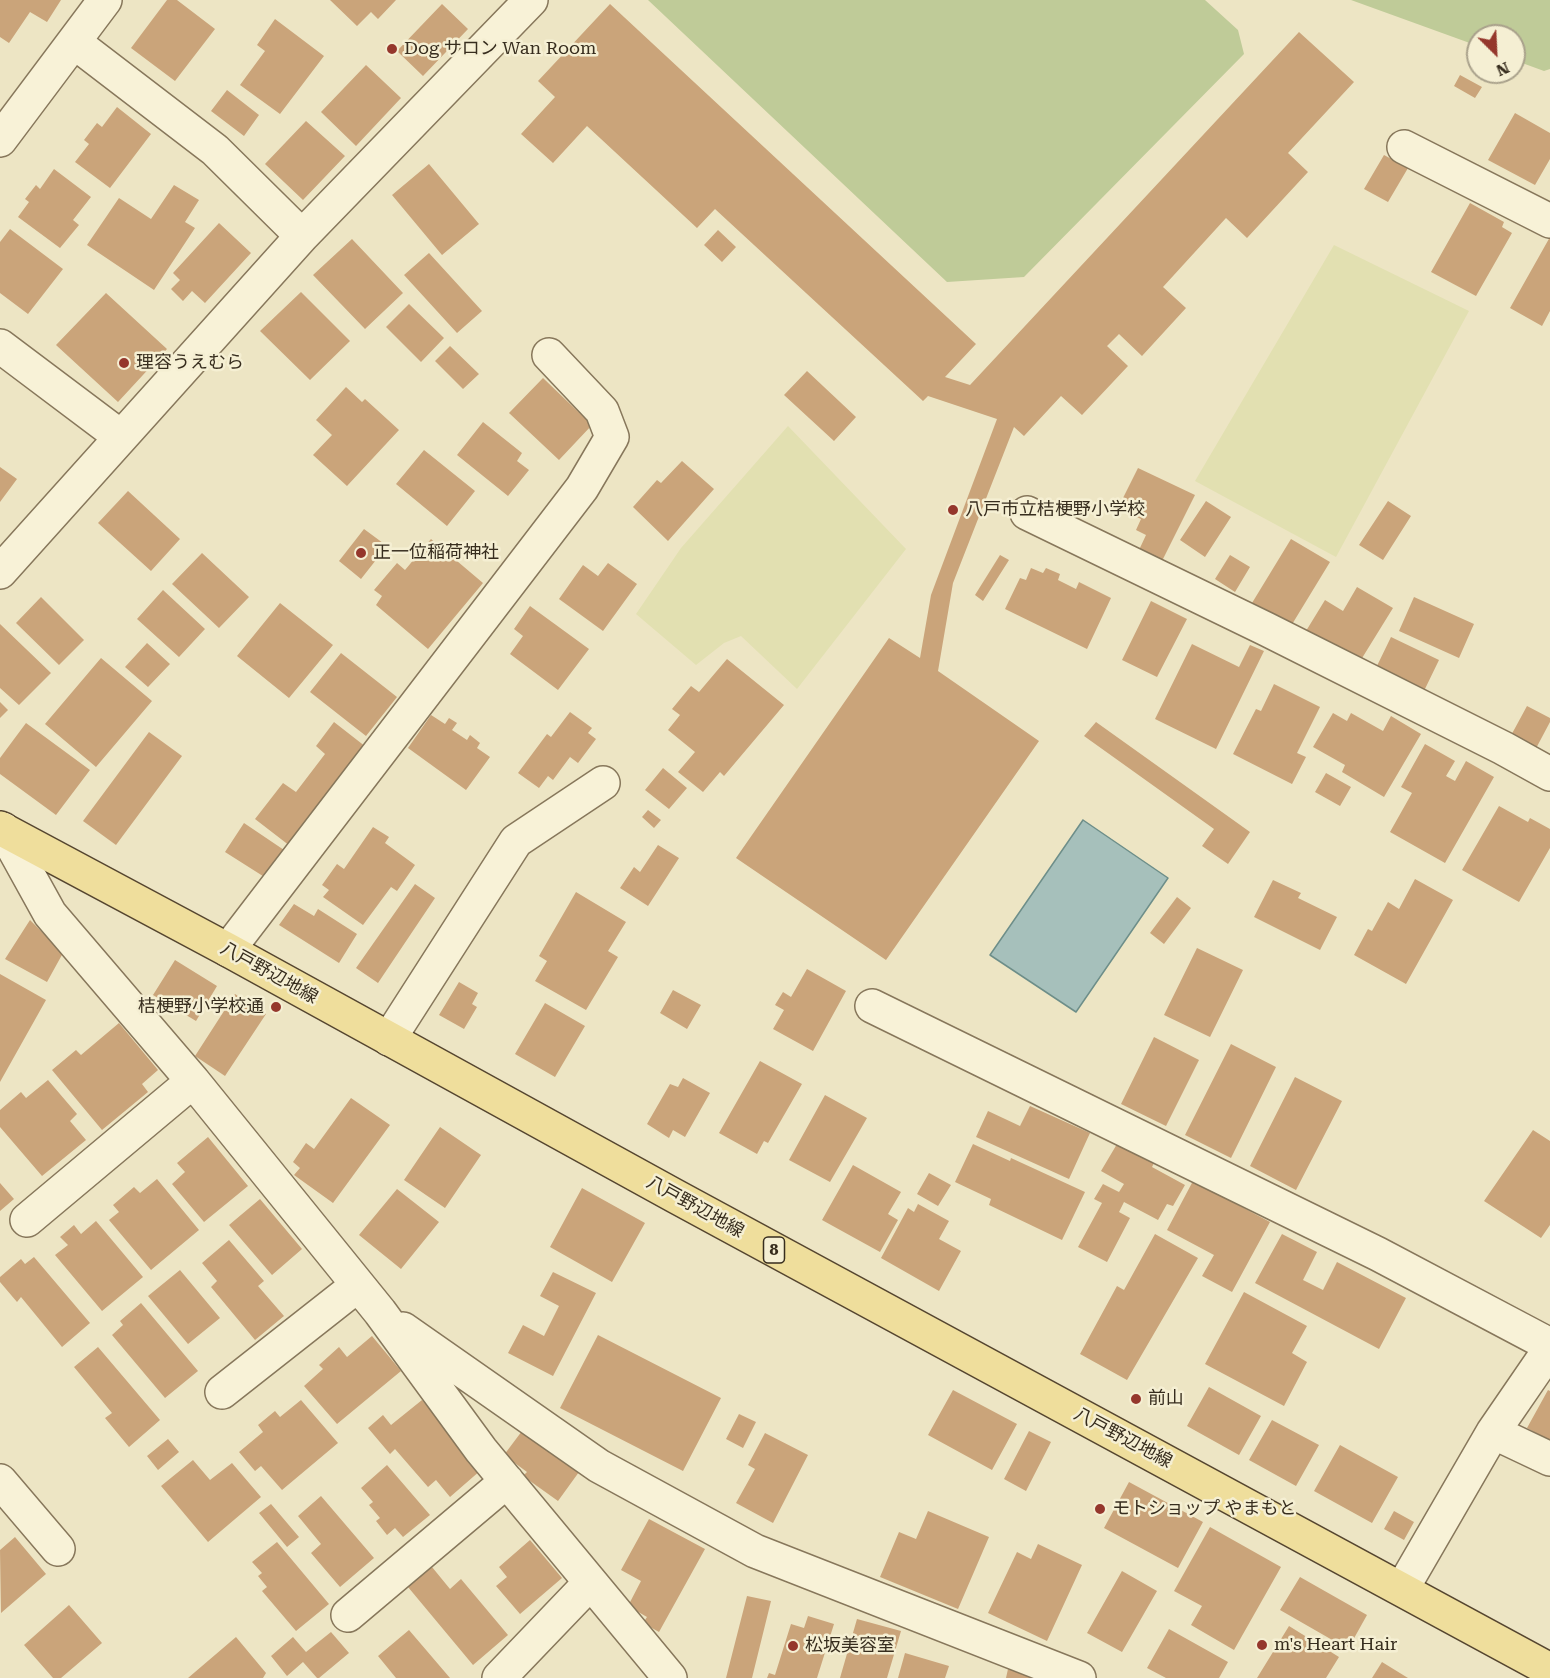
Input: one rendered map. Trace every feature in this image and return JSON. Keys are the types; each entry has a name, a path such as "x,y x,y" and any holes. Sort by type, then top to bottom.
{"main road":[{"name":"八戸野辺地線","path":"1,829 228,950 696,1208 1550,1670"}],"street":[{"path":"0,140 105,0"},
{"path":"0,572 302,236 531,0"},
{"path":"74,42 215,150 302,236"},
{"path":"1404,147 1550,221"},
{"path":"0,346 121,437"},
{"path":"228,950 582,488 612,437 602,411 549,355"},
{"path":"1027,513 1266,629 1550,774"},
{"path":"389,1039 516,841 603,783"},
{"path":"1,829 50,914 193,1081 380,1312 481,1450 670,1678"},
{"path":"872,1006 1378,1254 1550,1347 1493,1432 1402,1589"},
{"path":"27,1220 193,1081"},
{"path":"222,1392 358,1285"},
{"path":"380,1312 599,1466 755,1551 1079,1678"},
{"path":"1493,1432 1550,1459"},
{"path":"348,1616 507,1480"},
{"path":"0,1481 58,1549"},
{"path":"499,1678 590,1582"}],"shaded area":[{"path":"1334,245 1469,311 1336,557 1195,481"},
{"path":"788,426 906,549 797,689 741,636 724,643 696,665 636,614 681,548"}],"green space":[{"path":"648,0 1205,0 1238,30 1244,54 1024,277 947,282"},
{"path":"1351,0 1550,0 1550,69 1544,71 1526,64 1526,24 1466,24 1466,42"}],"water":[{"path":"1083,820 1168,878 1076,1012 990,955"}],"building":[{"path":"0,0 61,0 47,22 30,12 9,43 0,37"},
{"path":"167,0 177,0 215,29 175,81 131,48"},
{"path":"330,0 396,0 378,19 371,12 357,26"},
{"path":"442,4 468,29 423,76 397,51"},
{"path":"610,4 976,344 945,377 970,385 1299,32 1354,82 1288,153 1308,172 1247,238 1226,218 1163,287 1186,308 1142,356 1119,334 1107,346 1128,366 1082,415 1061,396 1024,436 1014,427 953,583 938,671 1039,741 886,960 736,858 889,638 920,658 931,595 997,419 928,396 923,401 715,209 697,228 587,126 553,163 521,134 555,97 538,81"},
{"path":"275,19 324,56 280,114 240,85 265,51 257,45"},
{"path":"366,65 401,98 356,146 321,112"},
{"path":"1460,75 1466,78 1466,84 1476,84 1482,87 1475,98 1454,86"},
{"path":"227,90 259,115 244,136 211,111"},
{"path":"117,107 151,134 110,188 75,162 89,144 84,140 97,123 102,127"},
{"path":"1515,113 1550,133 1550,159 1535,185 1488,160"},
{"path":"306,121 345,156 303,200 265,164"},
{"path":"1384,155 1408,168 1388,202 1364,189"},
{"path":"429,164 479,224 442,255 392,195"},
{"path":"54,169 91,197 73,220 79,225 60,248 18,217 29,202 25,199 36,185 40,189"},
{"path":"174,185 199,200 185,222 195,228 154,290 87,245 119,198 151,219"},
{"path":"1470,203 1504,222 1502,227 1512,233 1476,296 1431,272"},
{"path":"219,223 251,253 205,303 192,291 183,301 171,289 180,280 173,273"},
{"path":"10,229 63,269 28,314 0,293 0,242"},
{"path":"718,230 736,247 722,262 704,245"},
{"path":"1550,237 1550,311 1542,326 1510,308"},
{"path":"352,239 403,293 365,329 313,275"},
{"path":"429,253 482,311 457,333 404,275"},
{"path":"301,292 350,341 310,380 260,331"},
{"path":"106,293 167,349 118,402 56,345"},
{"path":"409,304 444,338 421,362 386,327"},
{"path":"450,346 479,374 463,389 435,361"},
{"path":"807,371 856,417 834,441 784,395"},
{"path":"543,378 592,425 559,460 509,413"},
{"path":"346,387 362,402 365,399 399,430 347,486 313,455 332,435 316,420"},
{"path":"483,422 522,453 517,461 529,470 508,496 457,455"},
{"path":"424,450 475,491 447,526 396,484"},
{"path":"682,461 714,489 668,541 633,507 657,480 661,483"},
{"path":"0,467 17,479 0,502"},
{"path":"1138,468 1195,495 1162,561 1139,550 1146,535 1136,530 1141,519 1118,508"},
{"path":"128,491 180,539 151,571 98,523"},
{"path":"1206,501 1231,517 1205,557 1180,540"},
{"path":"1388,501 1411,516 1383,560 1359,545"},
{"path":"364,529 387,546 361,579 339,561"},
{"path":"431,539 483,583 428,649 376,605 382,596 374,590 397,563 405,570"},
{"path":"1291,539 1330,562 1291,626 1252,603"},
{"path":"202,553 249,597 219,628 172,584"},
{"path":"1000,555 1009,560 983,601 975,595"},
{"path":"1230,555 1250,567 1235,592 1215,579"},
{"path":"608,563 637,584 603,631 559,599 583,565 598,576"},
{"path":"1031,568 1043,573 1046,568 1060,574 1058,580 1076,589 1079,582 1111,598 1087,649 1005,609 1020,578 1026,580"},
{"path":"1357,587 1393,608 1359,663 1306,631 1325,600 1343,611"},
{"path":"163,590 205,629 179,657 137,619"},
{"path":"41,597 84,640 59,665 16,623"},
{"path":"1414,597 1474,624 1459,658 1399,631"},
{"path":"1151,601 1187,619 1157,677 1122,660"},
{"path":"280,603 333,645 289,698 237,656"},
{"path":"530,606 589,649 558,690 510,654 523,636 514,629"},
{"path":"0,624 51,673 19,705 0,688"},
{"path":"1391,637 1439,660 1423,693 1375,670"},
{"path":"147,643 170,664 148,687 125,667"},
{"path":"1192,644 1239,667 1250,645 1264,651 1216,749 1155,719"},
{"path":"341,653 397,697 366,736 310,692"},
{"path":"101,658 152,701 96,767 45,724"},
{"path":"727,659 784,705 724,776 720,772 703,792 678,772 695,752 668,730 680,715 672,709 691,686 699,692"},
{"path":"1274,684 1320,707 1297,753 1306,757 1292,784 1233,754 1256,709 1261,711"},
{"path":"0,702 8,710 0,718"},
{"path":"1527,706 1550,718 1533,754 1508,741"},
{"path":"570,712 592,728 588,733 596,739 578,763 570,757 553,780 548,776 539,788 518,773 547,734 551,737"},
{"path":"1333,713 1347,721 1351,713 1383,731 1391,716 1421,734 1384,797 1342,772 1345,765 1313,747"},
{"path":"431,715 445,724 449,718 457,723 452,730 467,740 470,735 480,743 477,748 490,757 466,790 408,748"},
{"path":"334,722 366,747 290,846 255,819 283,783 296,792 325,754 316,746"},
{"path":"1096,722 1250,832 1228,864 1202,846 1214,829 1084,736"},
{"path":"26,723 90,770 56,815 0,774 0,758"},
{"path":"149,732 182,756 116,845 83,821"},
{"path":"1425,744 1455,761 1446,776 1455,781 1466,761 1494,777 1445,863 1390,832 1412,793 1401,787"},
{"path":"663,768 687,788 669,809 645,790"},
{"path":"1326,773 1351,787 1340,806 1315,792"},
{"path":"1499,806 1528,822 1530,818 1550,829 1550,848 1519,902 1462,870"},
{"path":"648,810 661,820 654,828 642,817"},
{"path":"244,823 284,850 266,878 225,852"},
{"path":"373,827 389,837 385,843 415,865 397,891 391,887 363,925 323,897 329,890 322,885 337,864 344,869"},
{"path":"658,845 679,858 648,906 620,888 634,867 640,872"},
{"path":"1415,879 1453,900 1406,984 1354,955 1368,929 1372,931 1388,902 1399,909"},
{"path":"1273,880 1301,893 1298,898 1337,917 1320,950 1254,917"},
{"path":"415,884 435,898 378,983 356,968"},
{"path":"576,892 626,922 608,951 618,957 586,1010 535,981 547,961 539,956"},
{"path":"1177,897 1191,908 1164,944 1150,933"},
{"path":"294,904 314,916 318,909 357,934 339,963 279,925"},
{"path":"30,920 63,953 47,982 5,959"},
{"path":"1197,948 1243,970 1210,1037 1164,1015"},
{"path":"175,960 217,986 196,1021 153,995"},
{"path":"807,969 846,991 813,1051 773,1029 784,1010 775,1005 783,992 791,997"},
{"path":"0,974 46,1000 0,1082"},
{"path":"459,982 478,993 472,1004 477,1007 464,1029 439,1015"},
{"path":"673,990 701,1005 687,1029 660,1013"},
{"path":"235,994 266,1014 225,1076 195,1056"},
{"path":"545,1003 585,1026 555,1077 515,1054"},
{"path":"119,1023 158,1070 142,1084 148,1092 102,1130 52,1070 76,1050 81,1055"},
{"path":"1154,1037 1199,1060 1166,1126 1121,1104"},
{"path":"1231,1044 1276,1067 1231,1158 1185,1135"},
{"path":"760,1061 802,1084 768,1143 764,1141 757,1154 719,1133"},
{"path":"1295,1077 1342,1101 1296,1190 1250,1166"},
{"path":"683,1078 710,1093 685,1137 673,1130 669,1138 647,1124 670,1084 678,1087"},
{"path":"48,1080 77,1114 70,1121 86,1140 42,1176 0,1127 0,1110 21,1092 26,1098"},
{"path":"825,1095 867,1118 830,1182 789,1160"},
{"path":"351,1098 390,1125 333,1203 294,1175 300,1168 293,1162 306,1143 314,1149"},
{"path":"1030,1106 1090,1133 1069,1179 976,1137 988,1111 1020,1126"},
{"path":"440,1127 481,1155 445,1208 404,1180"},
{"path":"1533,1130 1550,1141 1550,1225 1541,1238 1484,1201"},
{"path":"208,1137 248,1186 204,1222 172,1184 185,1172 177,1163"},
{"path":"973,1144 1010,1161 1011,1158 1085,1192 1062,1240 989,1205 991,1199 955,1182"},
{"path":"1117,1144 1154,1163 1152,1167 1185,1185 1173,1206 1167,1204 1158,1220 1124,1202 1119,1212 1130,1218 1107,1262 1078,1247 1102,1203 1094,1199 1103,1184 1119,1192 1124,1184 1101,1171"},
{"path":"853,1165 901,1192 888,1214 898,1220 880,1252 822,1220"},
{"path":"929,1173 951,1185 938,1206 917,1194"},
{"path":"157,1179 199,1230 151,1270 109,1220 119,1212 113,1205 134,1187 140,1193"},
{"path":"1193,1181 1270,1222 1232,1292 1202,1276 1214,1255 1167,1230"},
{"path":"0,1183 14,1199 0,1211"},
{"path":"582,1188 645,1223 612,1282 550,1247"},
{"path":"397,1189 439,1222 401,1269 359,1235"},
{"path":"260,1199 302,1249 272,1275 229,1225"},
{"path":"918,1204 949,1221 939,1239 961,1251 939,1291 881,1258 908,1208 914,1212"},
{"path":"96,1221 143,1277 102,1311 55,1255 68,1245 60,1237 74,1225 81,1234"},
{"path":"1155,1234 1198,1258 1127,1380 1080,1354 1117,1286 1124,1290"},
{"path":"1282,1234 1317,1252 1303,1280 1323,1290 1337,1262 1406,1298 1379,1349 1255,1283"},
{"path":"229,1240 264,1281 258,1286 284,1316 255,1340 211,1287 217,1281 202,1263"},
{"path":"34,1257 90,1323 62,1347 21,1297 17,1302 0,1282 0,1277 21,1259 25,1264"},
{"path":"180,1270 220,1318 188,1344 148,1296"},
{"path":"553,1272 596,1293 553,1376 508,1353 523,1325 544,1336 559,1306 540,1296"},
{"path":"1244,1292 1307,1326 1292,1353 1307,1362 1284,1406 1205,1364"},
{"path":"141,1303 198,1371 165,1398 112,1335 123,1325 120,1321"},
{"path":"598,1335 721,1398 683,1471 560,1408"},
{"path":"372,1336 401,1371 337,1424 304,1386 323,1369 319,1365 339,1347 347,1357"},
{"path":"98,1347 160,1420 129,1447 105,1418 112,1413 74,1367"},
{"path":"1209,1387 1261,1416 1239,1455 1187,1426"},
{"path":"953,1390 1017,1424 992,1470 928,1435"},
{"path":"1548,1390 1550,1391 1550,1441 1527,1428"},
{"path":"301,1400 338,1443 282,1490 261,1466 255,1471 239,1452 263,1432 258,1425 275,1411 280,1417"},
{"path":"422,1400 481,1470 450,1497 436,1480 428,1487 395,1449 390,1454 368,1428 383,1415 391,1425"},
{"path":"739,1414 756,1422 743,1448 726,1439"},
{"path":"1272,1420 1319,1445 1296,1486 1249,1460"},
{"path":"522,1431 579,1472 558,1501 523,1476 527,1472 504,1455"},
{"path":"1029,1431 1051,1442 1026,1491 1004,1479"},
{"path":"765,1433 808,1455 773,1523 736,1503 755,1469 748,1465"},
{"path":"168,1439 179,1452 158,1470 147,1456"},
{"path":"1340,1445 1398,1477 1372,1523 1314,1491"},
{"path":"193,1460 210,1480 232,1463 261,1497 208,1542 161,1486"},
{"path":"387,1465 430,1515 403,1537 395,1528 387,1535 376,1521 380,1518 369,1505 373,1502 361,1488"},
{"path":"1129,1482 1203,1522 1178,1568 1104,1528"},
{"path":"321,1496 374,1558 340,1587 311,1553 321,1544 298,1516"},
{"path":"271,1504 299,1537 287,1547 259,1513"},
{"path":"928,1511 989,1537 958,1609 880,1577 899,1532 916,1539"},
{"path":"1394,1511 1414,1522 1404,1540 1384,1529"},
{"path":"649,1519 705,1549 659,1632 643,1623 647,1617 628,1606 641,1581 621,1570"},
{"path":"1210,1527 1281,1567 1234,1650 1191,1625 1202,1606 1174,1591"},
{"path":"15,1537 46,1574 1,1613 0,1550"},
{"path":"530,1540 562,1578 520,1614 496,1586 507,1577 499,1567"},
{"path":"277,1542 329,1604 296,1631 262,1591 267,1587 258,1576 262,1573 252,1562"},
{"path":"1038,1544 1082,1565 1047,1641 988,1613 1017,1552 1031,1559"},
{"path":"432,1567 450,1589 461,1579 508,1635 473,1665 408,1587"},
{"path":"1122,1571 1157,1591 1122,1652 1087,1633"},
{"path":"1300,1577 1367,1615 1348,1649 1280,1610"},
{"path":"747,1596 771,1601 752,1678 726,1678"},
{"path":"69,1605 102,1643 61,1678 53,1678 24,1645"},
{"path":"808,1616 834,1624 817,1678 767,1678 769,1673 775,1675 791,1624 804,1628"},
{"path":"857,1619 901,1631 887,1678 840,1678"},
{"path":"1289,1626 1339,1657 1326,1678 1257,1678"},
{"path":"1169,1629 1228,1662 1219,1678 1166,1678 1147,1668"},
{"path":"409,1630 450,1678 396,1678 378,1656"},
{"path":"331,1632 349,1653 319,1678 303,1662 287,1676 271,1656 293,1637 306,1652"},
{"path":"236,1637 266,1673 263,1678 188,1678"},
{"path":"905,1653 949,1666 945,1678 898,1678"},
{"path":"1382,1662 1408,1678 1372,1678"},
{"path":"1008,1669 1038,1677 1038,1678 1006,1678"}],"place":[{"name":"Dog サロン Wan Room","path":"392,49"},
{"name":"理容うえむら","path":"124,363"},
{"name":"八戸市立桔梗野小学校","path":"953,510"},
{"name":"正一位稲荷神社","path":"361,553"},
{"name":"桔梗野小学校通","path":"276,1007"},
{"name":"前山","path":"1136,1399"},
{"name":"モトショップ やまもと","path":"1100,1509"},
{"name":"m's Heart Hair","path":"1262,1645"},
{"name":"松坂美容室","path":"793,1646"}]}
